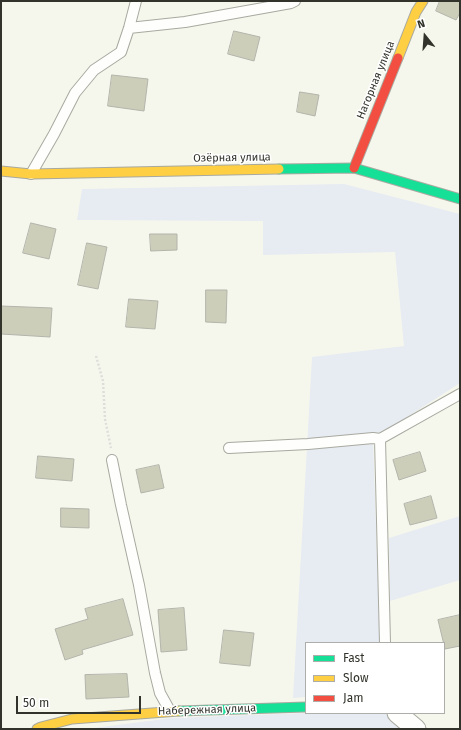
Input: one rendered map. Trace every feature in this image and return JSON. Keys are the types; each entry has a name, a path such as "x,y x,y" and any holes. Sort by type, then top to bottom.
{"street":[{"name":"Нагорная улица","path":"354,168 419,2"},
{"name":"Озёрная улица","path":"1,170 31,174 354,168 460,199"},
{"name":"Набережная улица","path":"37,729 72,719 170,711 305,707"},
{"path":"398,714 416,729"}],"lane":[{"path":"31,174 75,93 94,70 121,52 136,1"},
{"path":"129,28 185,22 291,3 295,1"},
{"path":"230,448 308,444 373,438 380,439 460,394"},
{"path":"380,439 385,642"},
{"path":"112,460 139,585 155,673 160,693 170,711"}],"path":[{"path":"96,356 102,381 112,460"}],"shaded area":[{"path":"344,184 460,214 460,383 373,439 380,642 305,642 305,697 293,698 312,357 404,346 395,252 263,255 263,221 77,220 82,189"},
{"path":"460,516 460,580 390,601 389,538"},
{"path":"305,713 387,714 405,729 86,729 172,718"}],"building":[{"path":"440,1 460,1 460,13 456,20 436,11"},
{"path":"234,31 260,37 254,61 228,54"},
{"path":"112,75 148,79 144,111 108,106"},
{"path":"300,92 319,95 315,116 297,112"},
{"path":"31,223 56,229 49,259 23,253"},
{"path":"150,234 177,234 177,250 151,251"},
{"path":"87,243 107,247 98,289 78,285"},
{"path":"206,290 227,290 226,323 206,322"},
{"path":"129,299 158,301 155,329 126,327"},
{"path":"1,306 52,308 50,337 1,334"},
{"path":"420,452 426,471 399,480 393,460"},
{"path":"38,456 74,459 72,481 36,478"},
{"path":"159,465 164,488 141,493 136,470"},
{"path":"431,496 437,518 410,525 404,504"},
{"path":"61,508 89,509 89,528 61,527"},
{"path":"123,599 133,635 82,650 83,654 65,660 55,629 88,619 85,609"},
{"path":"184,608 187,650 161,652 158,610"},
{"path":"460,615 460,646 445,649 445,642 443,642 438,620"},
{"path":"224,630 254,633 250,666 220,663"},
{"path":"127,674 129,697 86,699 85,675"}],"traffic: fast":[{"path":"279,169 354,168 460,199"},
{"path":"179,711 305,707"}],"traffic: slow":[{"path":"398,58 416,12 423,1"},
{"path":"1,171 31,174 279,169"},
{"path":"37,729 72,719 179,711"}],"traffic: jam":[{"path":"354,168 398,58"}]}
